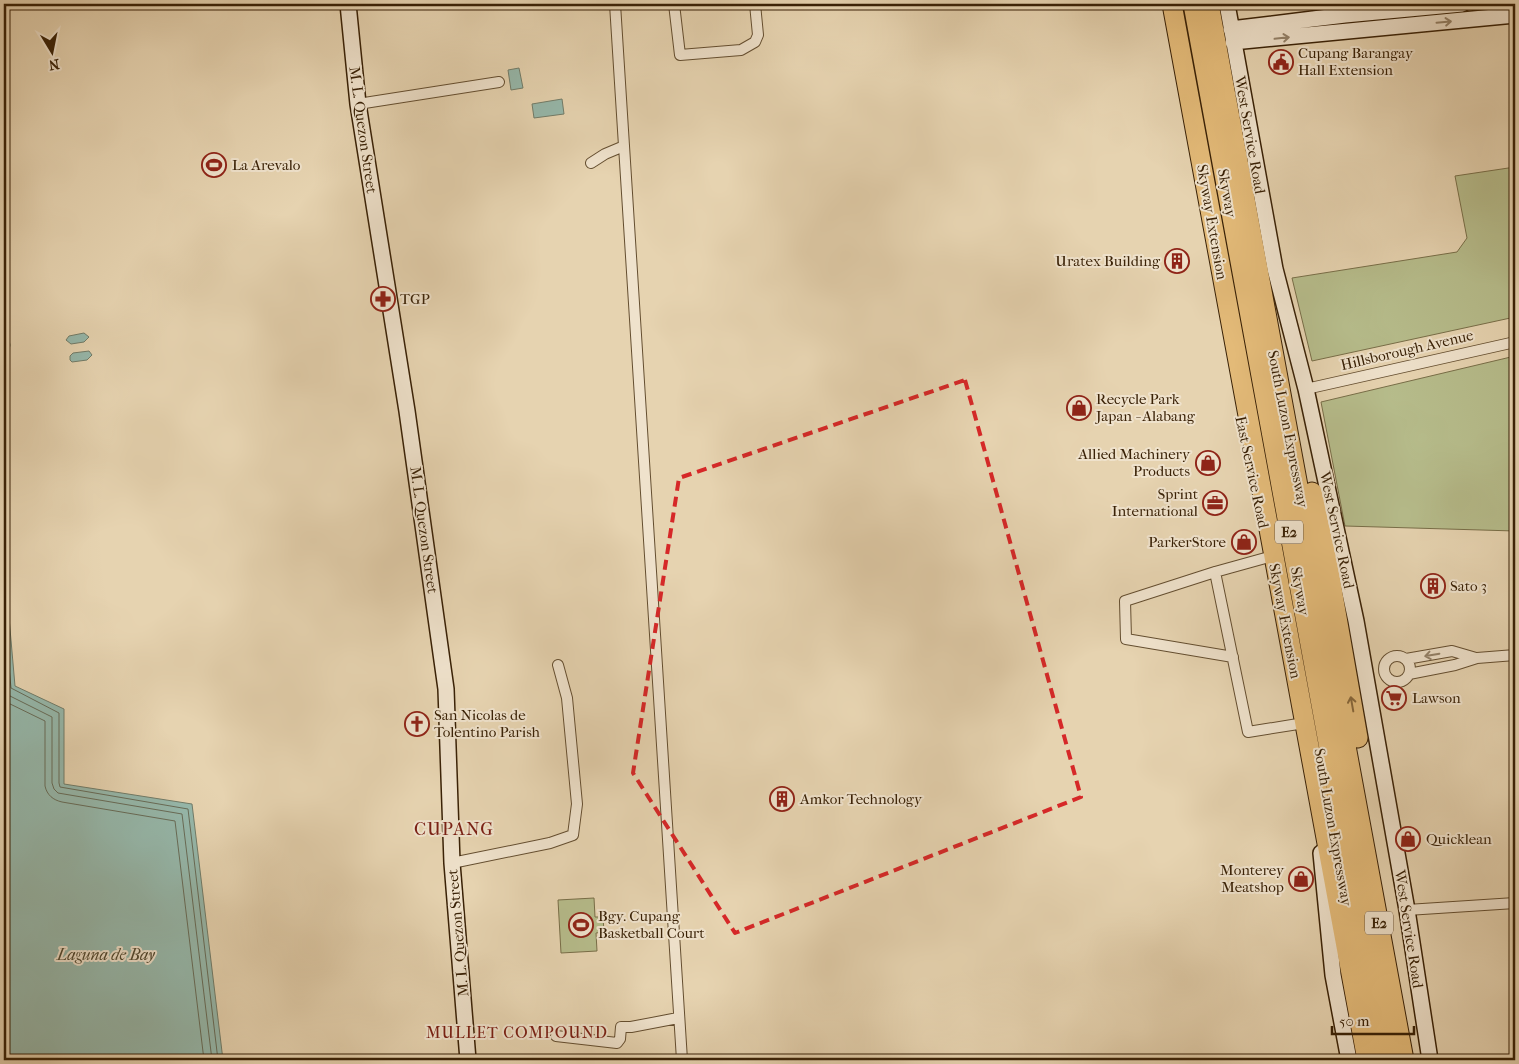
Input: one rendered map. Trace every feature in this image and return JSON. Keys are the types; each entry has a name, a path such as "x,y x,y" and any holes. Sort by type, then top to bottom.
{"highway":[{"name":"Skyway Extension","path":"1172,4 1367,1060"},
{"name":"South Luzon Expressway","path":"1184,4 1375,1060"},
{"name":"Skyway","path":"1193,4 1386,1060"},
{"name":"Skyway","path":"1202,4 1394,1060"},
{"name":"South Luzon Expressway","path":"1209,4 1404,1060"},
{"name":"E2","path":"1222,4 1292,397 1328,566 1398,961 1408,1060"}],"main road":[{"name":"M. L. Quezon Street","path":"348,4 358,104 407,411 446,689 452,863 468,1060"},
{"name":"East Service Road","path":"1165,4 1228,354 1269,557 1298,724 1316,814 1333,976 1350,1060"},
{"name":"West Service Road","path":"1228,4 1232,36 1275,269 1306,389 1341,546 1366,675 1407,910 1430,1060"},
{"path":"1232,36 1345,15 1462,4"},
{"path":"1470,4 1471,19"},
{"path":"1232,36 1515,15"}],"street":[{"path":"615,4 682,1060"},
{"path":"674,4 680,55 741,50 755,42 758,35 755,4"},
{"path":"358,104 499,82"},
{"path":"591,163 605,154 624,146"},
{"name":"Hillsborough Avenue","path":"1306,389 1515,342"},
{"path":"1232,657 1126,639 1124,601 1269,557"},
{"path":"1215,572 1248,732 1298,724"},
{"path":"1477,658 1452,651 1409,659 1399,656 1390,657 1385,663 1384,671 1387,678 1401,681 1409,674 1455,665 1477,658 1515,656"},
{"path":"1409,659 1409,674"},
{"path":"452,863 550,843 574,835 577,804 568,698 558,665"},
{"path":"1366,675 1384,671"},
{"path":"1407,910 1515,903"},
{"path":"556,1036 616,1043 619,1042 621,1027 678,1018"}],"highlighted area":[{"path":"965,380 1081,797 735,933 633,773 679,478"}],"green space":[{"path":"1515,167 1515,317 1312,361 1292,278 1457,252 1467,238 1455,176"},
{"path":"1515,356 1515,531 1345,526 1321,402"},
{"name":"Bgy. Cupang Basketball Court","path":"594,898 595,917 603,917 604,932 596,933 597,951 561,953 558,900"}],"water":[{"path":"519,68 523,88 511,90 508,70"},
{"path":"562,99 564,114 534,118 532,104"},
{"name":"La Arevalo","path":"219,154 221,175 209,176 207,155"},
{"path":"4,314 10,345 4,376"},
{"path":"84,333 89,337 84,342 71,344 66,340 69,336"},
{"path":"89,351 92,355 87,360 72,362 70,360 70,356 73,353"},
{"name":"Laguna de Bay","path":"8,606 15,686 64,709 64,784 192,804 223,1060 4,1060 4,607"}],"place":[{"name":"Cupang Barangay Hall Extension","path":"1281,62"},
{"name":"La Arevalo","path":"214,165"},
{"name":"Uratex Building","path":"1177,261"},
{"name":"TGP","path":"383,299"},
{"name":"Recycle Park Japan - Alabang","path":"1079,408"},
{"name":"Allied Machinery Products","path":"1208,463"},
{"name":"Sprint International","path":"1215,503"},
{"name":"ParkerStore","path":"1244,542"},
{"name":"Sato 3","path":"1433,586"},
{"name":"Lawson","path":"1394,698"},
{"name":"San Nicolas de Tolentino Parish","path":"417,724"},
{"name":"Amkor Technology","path":"782,799"},
{"name":"Quicklean","path":"1408,839"},
{"name":"Monterey Meatshop","path":"1301,879"},
{"name":"Bgy. Cupang Basketball Court","path":"581,925"}],"district":[{"name":"CUPANG","path":"454,829"},
{"name":"MULLET COMPOUND","path":"517,1032"}]}
